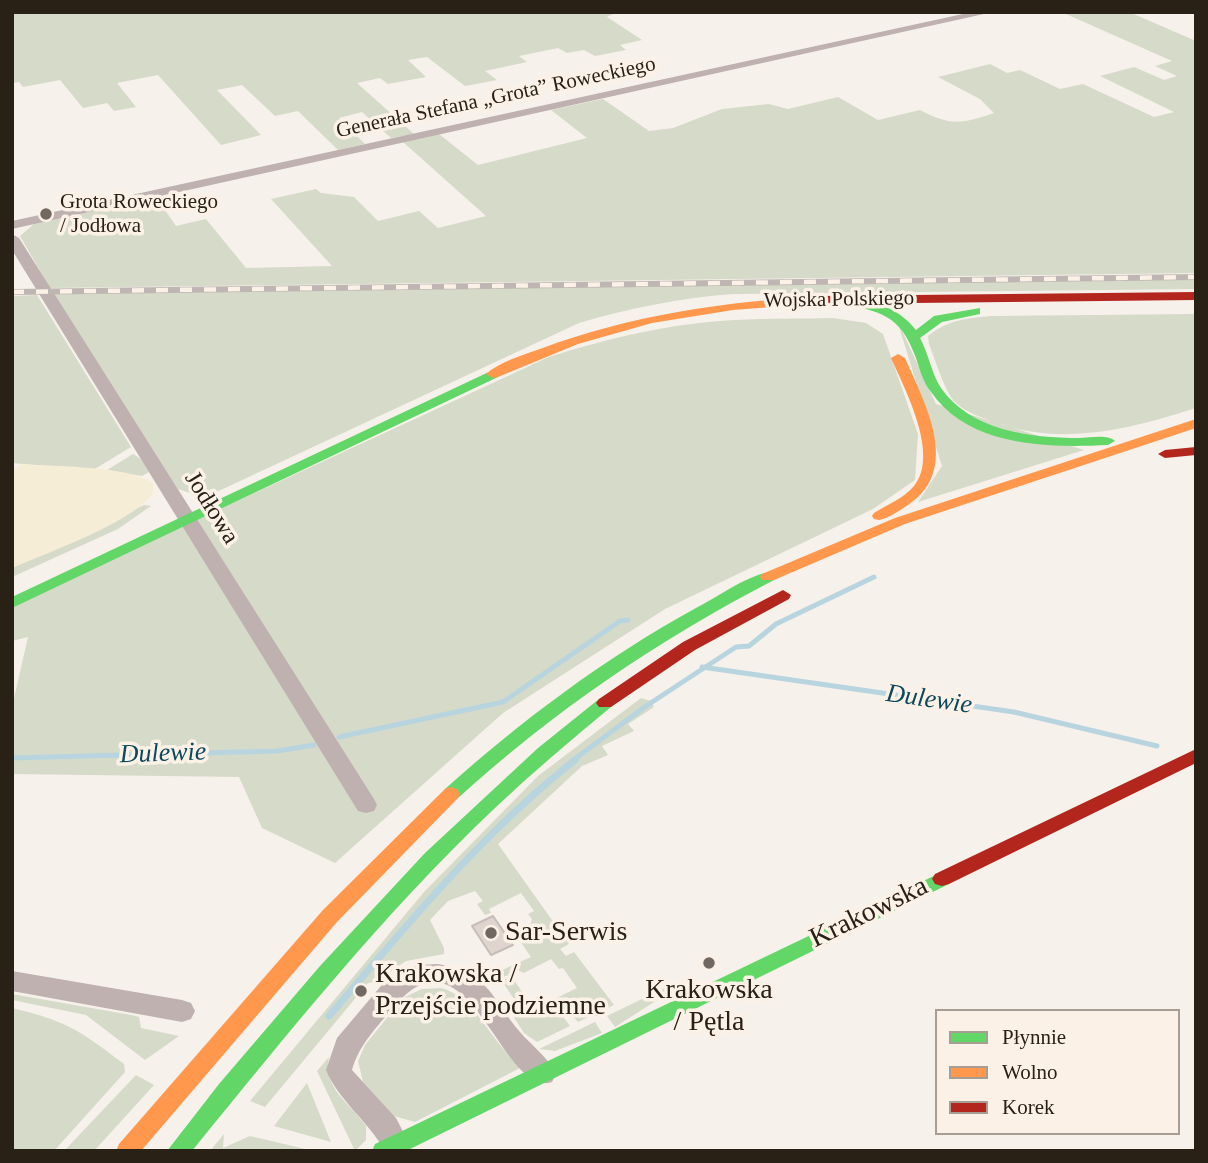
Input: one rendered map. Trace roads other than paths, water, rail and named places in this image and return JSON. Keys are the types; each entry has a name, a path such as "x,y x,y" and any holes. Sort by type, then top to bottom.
{"main road":[{"name":"Wojska Polskiego","path":"12,603 566,340 647,316 725,304 1196,296"},
{"path":"892,311 928,299"},
{"path":"844,300 874,304 904,318 915,336 932,383 941,396 973,420 997,430 1030,438 1075,443 1108,441 1189,425"},
{"name":"Wojska Polskiego","path":"494,374 629,328 725,314 1196,309"},
{"path":"127,1151 320,925 408,831 461,781 536,720 617,661 703,609 804,559 907,499 929,475 930,446 890,335 892,311"},
{"path":"915,336 938,319 976,311"},
{"path":"820,312 869,320 890,335"},
{"path":"804,559 901,521 1189,425"},
{"path":"1196,443 1159,456 1196,451"},
{"path":"178,1151 354,940 413,873 481,806 562,736 630,685 723,627 801,587"},
{"name":"Krakowska","path":"390,1148 1196,755"}],"street":[{"name":"Generała Stefana „Grota” Roweckiego","path":"12,225 988,12"},
{"name":"Jodłowa","path":"12,238 366,805"},
{"name":"Krakowska","path":"390,1148 386,1127 343,1079 340,1063 346,1046 402,982 418,975 438,974 457,978 472,987 510,1038 543,1074"},
{"path":"12,981 182,1011"}],"waterway":[{"path":"705,667 736,647 749,646 776,624 874,577"},
{"name":"Dulewie","path":"339,737 503,702 620,621 628,620"},
{"path":"572,761 646,706 705,667"},
{"name":"Dulewie","path":"705,667 1014,712 1157,746"},
{"name":"Dulewie","path":"12,758 277,751 314,745"},
{"path":"329,1016 476,850 575,760"}],"railway":[{"path":"12,292 1196,277"}],"place":[{"name":"Grota Roweckiego / Jodłowa","path":"46,214"},
{"name":"Sar-Serwis","path":"491,933"},
{"name":"Krakowska / Pętla","path":"709,963"},
{"name":"Krakowska / Przejście podziemne","path":"361,991"}]}
